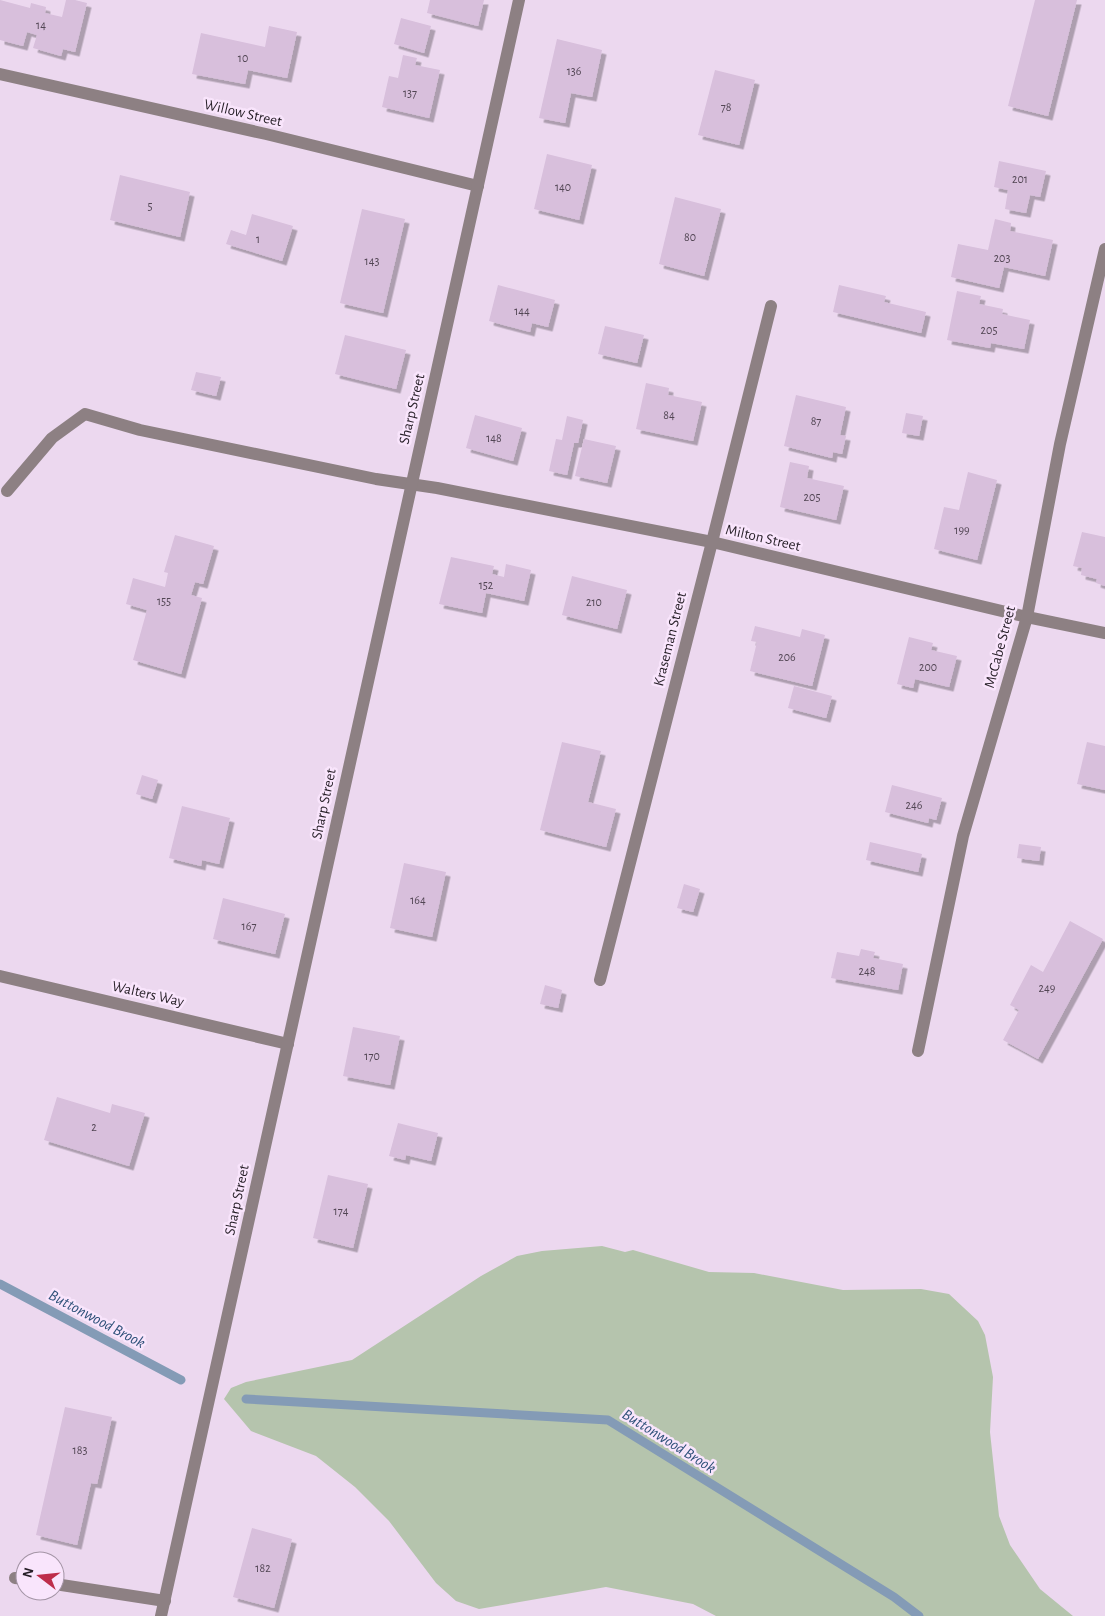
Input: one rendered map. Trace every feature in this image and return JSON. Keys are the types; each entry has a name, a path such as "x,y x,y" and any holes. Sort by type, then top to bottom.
{"street":[{"name":"Sharp Street","path":"161,1616 519,0"},
{"name":"Willow Street","path":"0,74 266,134 478,186"},
{"name":"McCabe Street","path":"918,1051 963,836 1027,616 1060,444 1105,248"},
{"name":"Kraseman Street","path":"600,980 770,306"},
{"name":"Milton Street","path":"7,491 52,438 85,414 140,430 376,479 437,488 712,542 1105,633"},
{"name":"Walters Way","path":"0,976 288,1044"},
{"path":"65,1585 164,1600"}],"green space":[{"path":"602,1246 625,1252 633,1250 709,1272 754,1273 843,1290 921,1289 949,1294 978,1321 985,1335 993,1377 990,1432 999,1516 1010,1545 1040,1589 1073,1616 716,1616 693,1604 606,1587 479,1609 456,1601 436,1583 389,1521 355,1487 316,1456 251,1431 224,1399 231,1388 246,1382 352,1360 481,1276 517,1256 542,1251"}],"building":[{"path":"0,0 30,8 31,3 46,7 45,13 62,17 66,0 87,3 75,52 63,49 61,56 33,48 37,35 27,32 23,46 0,40"},
{"path":"430,0 484,0 478,26 427,13"},
{"path":"1035,0 1077,0 1048,116 1008,106"},
{"path":"401,18 431,26 424,53 394,44"},
{"path":"269,26 297,32 287,78 248,70 245,84 192,74 201,33 265,47"},
{"path":"557,39 602,50 592,97 571,93 565,123 539,118"},
{"path":"403,55 417,58 415,65 440,70 429,118 382,107 389,76 398,78"},
{"path":"715,70 755,80 739,145 698,135"},
{"path":"547,154 592,165 579,220 534,209"},
{"path":"999,161 1046,171 1040,197 1030,195 1026,213 1005,209 1008,190 994,187"},
{"path":"120,175 190,192 180,237 110,220"},
{"path":"675,197 721,209 704,276 659,264"},
{"path":"362,209 405,219 383,313 340,303"},
{"path":"252,214 293,226 282,261 226,244 231,230 246,235"},
{"path":"995,219 1011,223 1010,231 1053,240 1045,276 1004,267 999,288 951,277 958,244 988,250"},
{"path":"498,285 555,300 548,327 532,323 530,332 489,321"},
{"path":"839,285 886,296 884,302 926,312 921,333 833,312"},
{"path":"957,291 981,296 979,304 1003,309 1002,314 1030,320 1024,349 991,343 990,348 947,340"},
{"path":"605,326 644,335 637,363 598,354"},
{"path":"345,335 406,350 396,389 335,374"},
{"path":"196,372 221,377 216,396 191,390"},
{"path":"646,383 669,388 668,395 702,402 693,441 636,429"},
{"path":"796,395 846,407 840,435 846,436 842,454 833,452 832,458 784,446"},
{"path":"906,413 923,416 919,436 902,433"},
{"path":"475,415 522,428 513,461 466,448"},
{"path":"567,416 583,420 578,443 574,443 567,475 549,471 556,439 562,440"},
{"path":"584,439 616,446 607,483 575,476"},
{"path":"790,462 809,466 807,478 844,486 836,520 780,507"},
{"path":"968,472 997,480 977,560 934,549 944,507 959,510"},
{"path":"1082,532 1105,537 1105,586 1096,583 1097,579 1081,575 1082,568 1073,566"},
{"path":"175,535 214,546 203,584 195,582 191,595 202,598 181,674 133,660 147,610 126,604 133,578 165,587 168,573 164,572"},
{"path":"451,557 494,566 492,574 504,577 506,564 531,570 524,601 486,593 482,613 439,604"},
{"path":"572,576 627,590 617,629 562,615"},
{"path":"755,626 800,637 802,629 825,635 812,686 750,671 757,642 751,641"},
{"path":"909,637 933,643 931,650 957,656 949,687 915,679 913,688 897,684"},
{"path":"794,686 832,696 826,718 788,708"},
{"path":"562,742 601,751 588,802 616,809 606,847 540,830"},
{"path":"1087,742 1105,746 1105,790 1077,784"},
{"path":"142,775 158,780 152,799 136,794"},
{"path":"892,785 942,798 936,820 929,818 928,823 885,812"},
{"path":"182,806 230,818 219,864 202,860 201,866 169,858"},
{"path":"870,842 922,854 918,872 866,860"},
{"path":"1019,844 1041,847 1039,861 1017,858"},
{"path":"404,863 446,872 432,937 390,928"},
{"path":"684,884 700,889 693,912 677,908"},
{"path":"223,898 285,914 275,954 213,939"},
{"path":"1070,921 1103,939 1038,1059 1003,1040 1019,1010 1010,1005 1031,965 1043,972"},
{"path":"861,949 875,952 873,958 903,964 898,990 831,978 837,952 859,956"},
{"path":"545,985 562,990 558,1008 540,1004"},
{"path":"353,1027 400,1036 390,1085 343,1076"},
{"path":"57,1097 110,1113 112,1104 145,1113 129,1166 44,1140"},
{"path":"398,1123 438,1133 431,1161 406,1155 405,1160 389,1156"},
{"path":"328,1175 368,1184 353,1248 313,1238"},
{"path":"65,1407 112,1417 97,1484 91,1483 77,1545 36,1535"},
{"path":"252,1528 292,1539 274,1608 233,1597"}],"waterway":[{"name":"Buttonwood Brook","path":"0,1284 181,1380"},
{"name":"Buttonwood Brook","path":"246,1399 608,1420 894,1597 919,1616"}]}
